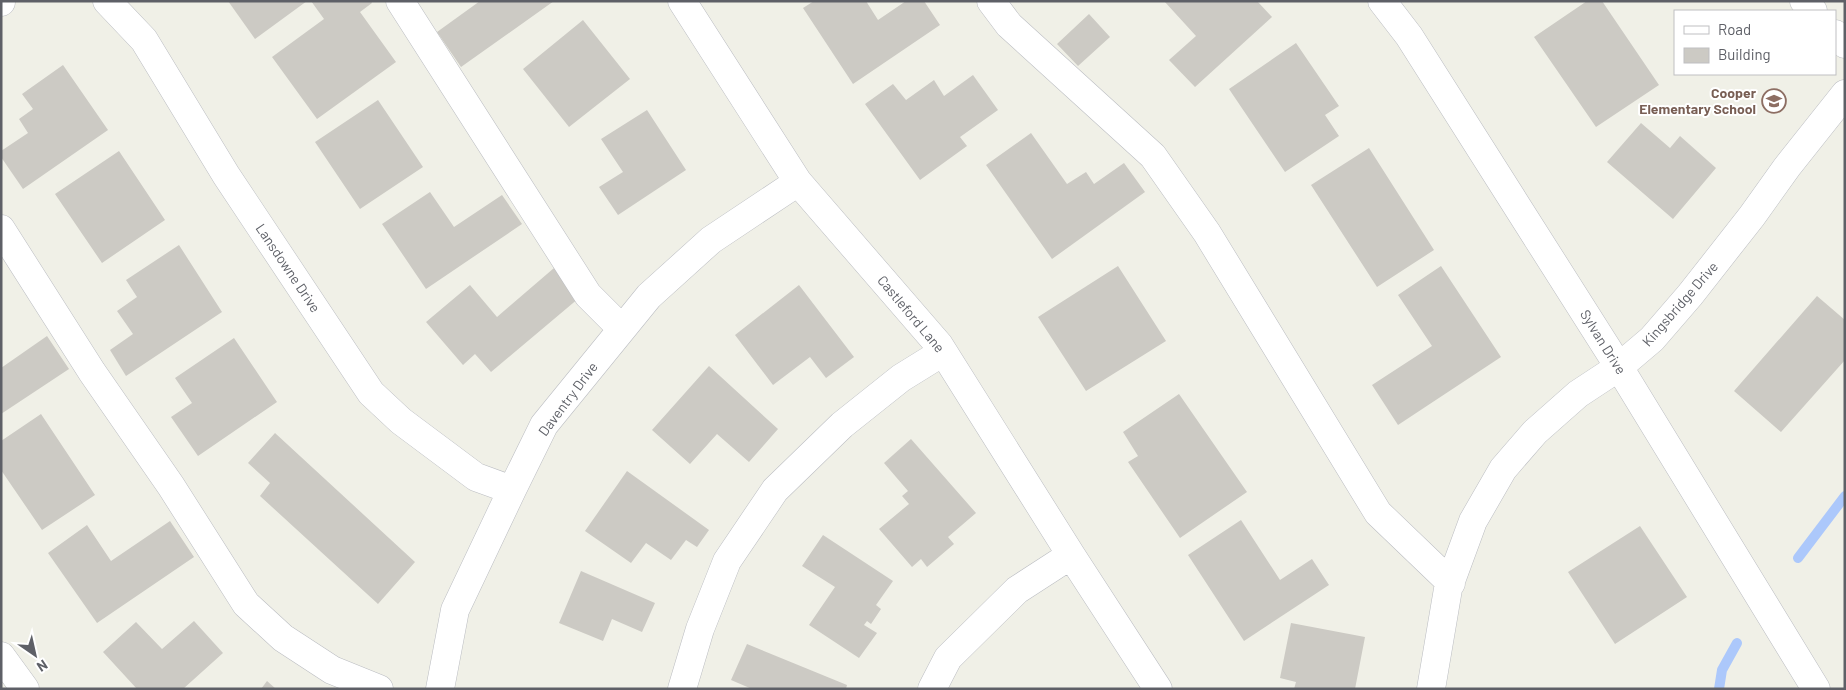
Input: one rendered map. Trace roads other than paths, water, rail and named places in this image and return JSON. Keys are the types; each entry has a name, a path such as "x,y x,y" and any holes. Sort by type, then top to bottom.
{"street":[{"name":"Lansdowne Drive","path":"106,1 144,40 226,175 371,392 401,421 476,477 512,490"},
{"path":"400,1 588,295 622,329"},
{"name":"Castleford Lane","path":"682,1 798,182 943,352 1158,689"},
{"path":"991,1 1009,25 1153,156 1207,233 1378,513 1451,582"},
{"name":"Sylvan Drive","path":"1382,1 1409,36 1619,367 1816,689"},
{"path":"1836,35 1845,44"},
{"name":"Kingsbridge Drive","path":"1432,689 1451,582 1473,521 1503,468 1535,432 1578,394 1619,367 1652,340 1690,295 1845,94"},
{"name":"Daventry Drive","path":"440,689 455,610 544,425 649,296 711,240 798,182"},
{"path":"1,229 92,372 171,486 246,604 283,638 332,670 379,689"},
{"path":"682,689 700,629 727,561 775,490 842,425 901,378 943,352"},
{"path":"932,689 948,658 1017,590 1071,555"},
{"path":"1,656 25,689"}],"waterway":[{"path":"1798,558 1845,496"},
{"path":"1719,689 1722,670 1737,643"}],"place":[{"name":"Cooper Elementary School","path":"1774,101"}]}
